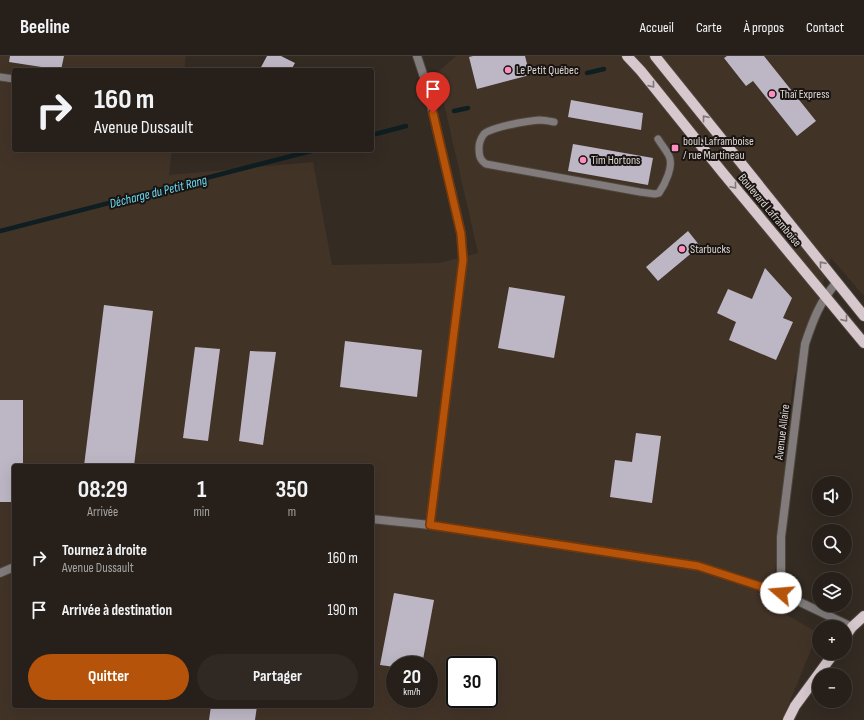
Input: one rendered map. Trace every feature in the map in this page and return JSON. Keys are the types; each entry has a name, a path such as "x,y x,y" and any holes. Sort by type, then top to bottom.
{"main road":[{"name":"Boulevard Laframboise","path":"627,56 641,71 723,173 864,343"},
{"name":"Boulevard Laframboise","path":"655,56 864,316"},
{"path":"852,627 864,616"},
{"path":"788,720 795,706 829,660"}],"street":[{"path":"417,56 426,83 461,234 463,260 430,525"},
{"name":"Avenue Allaire","path":"781,593 781,537 805,344 814,318 825,295 837,282"},
{"path":"374,519 430,525 698,566 781,593 837,620"},
{"path":"0,573 12,568"}],"lane":[{"path":"0,77 12,79"},
{"path":"554,122 541,120 498,128 485,134 480,140 479,156 486,164 655,194 659,193 661,190 669,170 670,162 670,156 658,139"}],"shaded area":[{"path":"0,56 186,56 184,68 12,68 12,152 172,152 169,175 313,162 332,265 439,263 478,253 437,73 456,56 864,56 864,296 831,258 793,382 772,606 812,629 812,648 782,720 0,720"}],"building":[{"path":"10,56 64,56 61,68 48,68 9,62"},
{"path":"267,56 281,56 295,63 292,68 261,68"},
{"path":"525,56 530,75 477,89 469,57"},
{"path":"727,56 764,56 816,121 797,136 753,81 746,86 724,58"},
{"path":"571,100 643,113 641,130 568,117"},
{"path":"573,144 653,158 648,185 568,171"},
{"path":"688,231 700,246 658,281 646,267"},
{"path":"765,268 792,298 783,318 793,322 776,360 729,340 736,322 717,313 728,289 752,299"},
{"path":"509,287 565,296 554,358 498,348"},
{"path":"104,305 153,311 134,464 84,464"},
{"path":"345,341 422,350 417,397 340,387"},
{"path":"195,347 220,349 208,441 183,438"},
{"path":"250,351 276,352 263,445 239,441"},
{"path":"0,400 23,400 23,464 12,464 12,502 0,502"},
{"path":"636,433 661,436 652,503 610,497 615,460 632,462"},
{"path":"394,593 434,600 424,656 386,656 386,666 380,665"},
{"path":"211,708 257,708 255,720 209,720"}],"waterway":[{"name":"Décharge du Petit Rang","path":"587,73 604,69"},
{"name":"Décharge du Petit Rang","path":"454,111 468,108"},
{"name":"Décharge du Petit Rang","path":"374,134 406,126"},
{"name":"Décharge du Petit Rang","path":"0,231 307,152"}],"place":[{"name":"Le Petit Québec","path":"508,70"},
{"name":"Thaï Express","path":"772,94"},
{"name":"boul. Laframboise / rue Martineau","path":"675,148"},
{"name":"Tim Hortons","path":"583,160"},
{"name":"Starbucks","path":"682,249"}],"route":[{"path":"433,113 461,234 463,260 430,525 698,566 781,593"}]}
